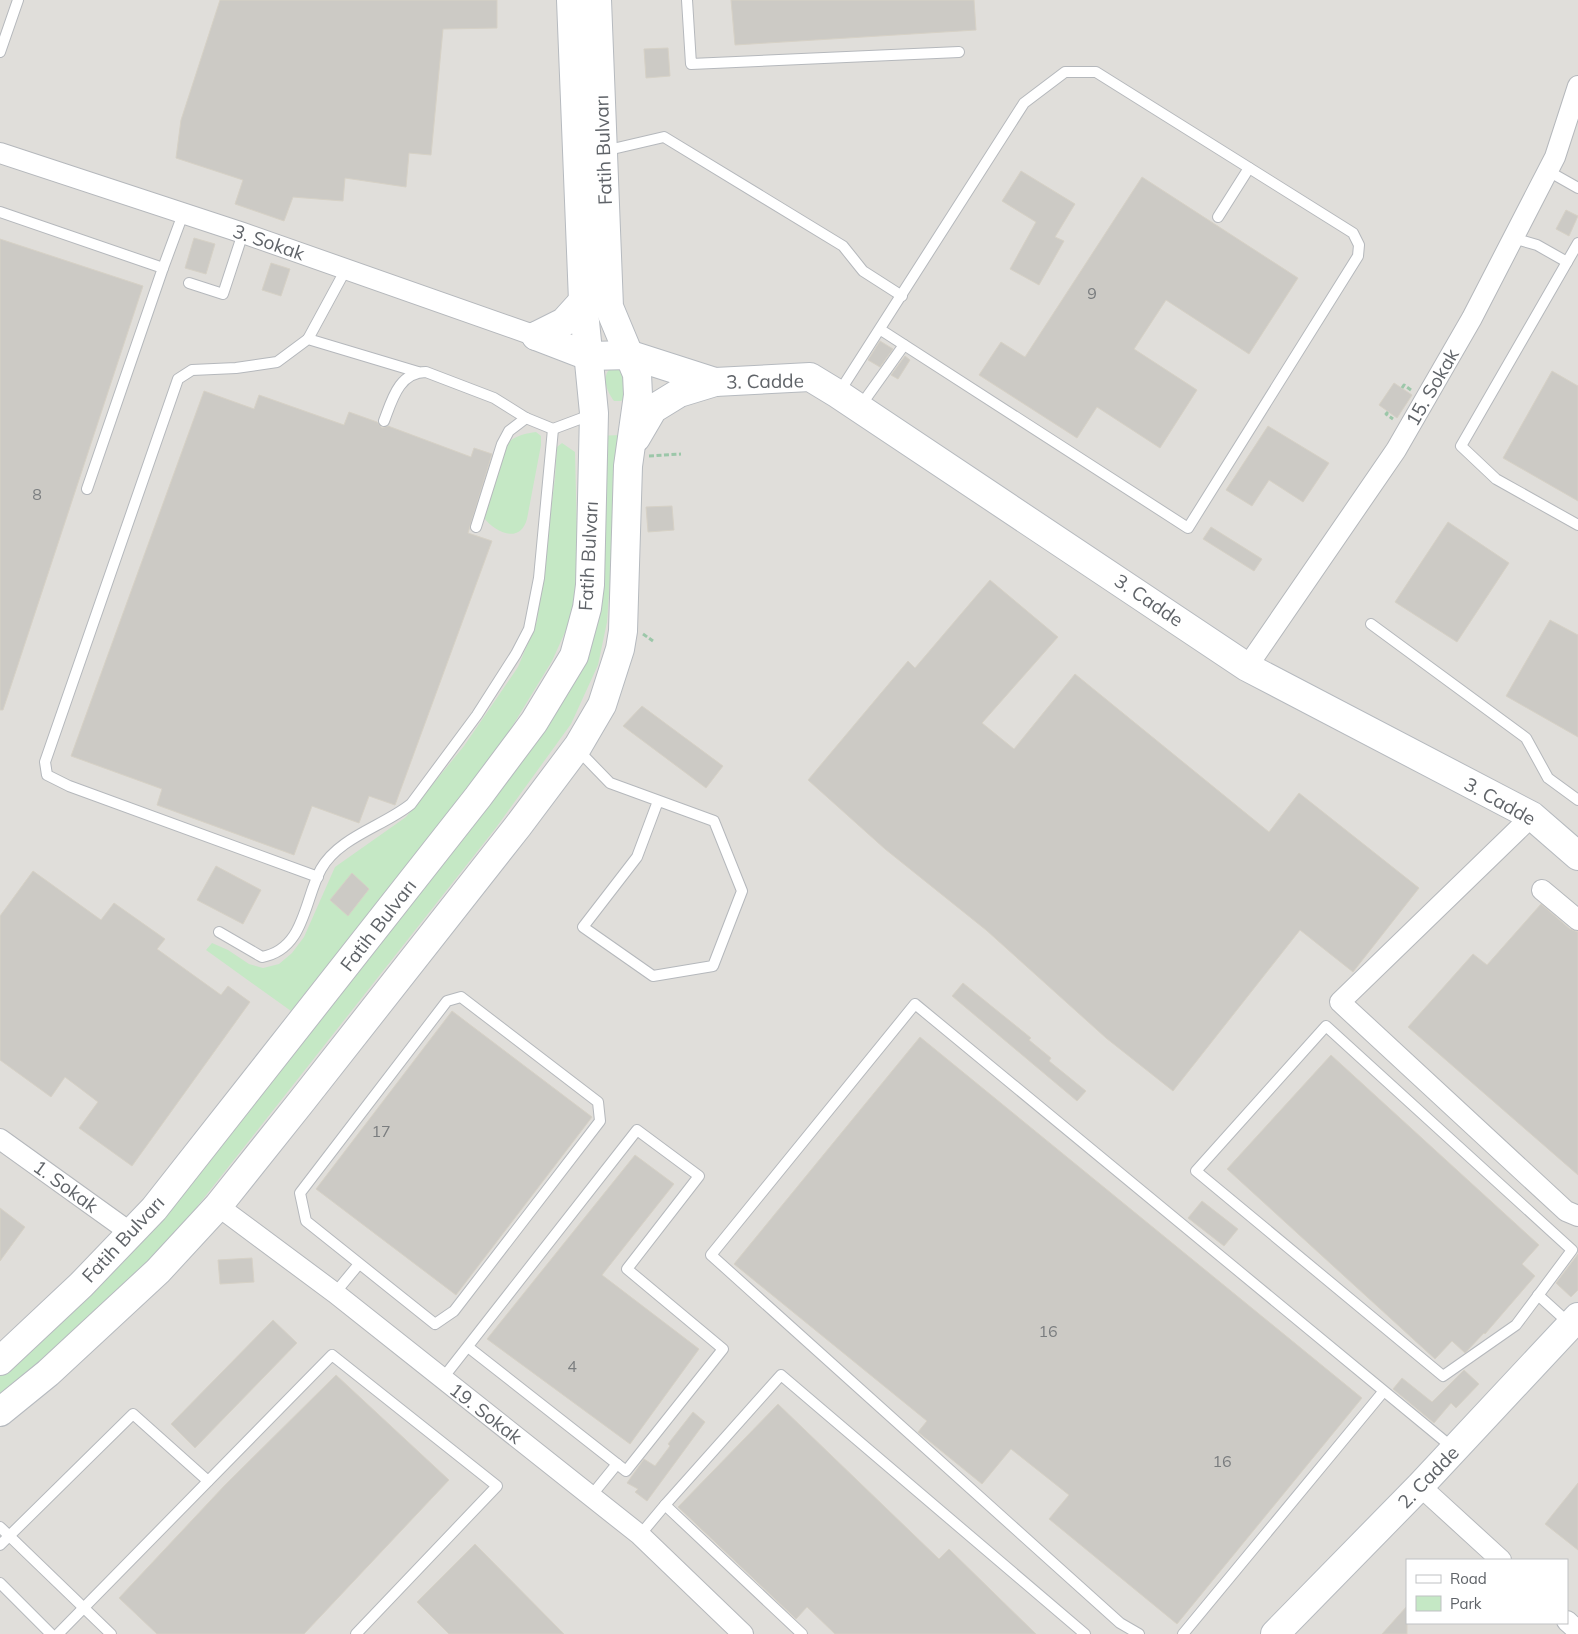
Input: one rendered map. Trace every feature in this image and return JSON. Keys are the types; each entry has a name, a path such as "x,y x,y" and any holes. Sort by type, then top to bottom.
{"main road":[{"name":"Fatih Bulvarı","path":"0,1360 81,1285 154,1209 466,813 534,722 559,684 574,656 587,608 590,585 594,413 584,301 571,0"},
{"name":"Fatih Bulvarı","path":"0,1412 48,1373 128,1300 218,1206 512,834 576,748 602,705 620,649 625,615 627,488 638,451 635,412 638,396 637,374 631,355 620,337 609,307 597,0"},
{"path":"536,336 564,322 584,301"},
{"path":"536,336 588,356 631,355 715,382"},
{"name":"3. Cadde","path":"715,382 810,378 848,401 1147,598 1247,667 1532,816 1578,856"},
{"path":"638,451 653,409 679,394 715,382"},
{"path":"594,413 603,418 621,419 635,412"},
{"name":"2. Cadde","path":"1275,1634 1420,1486 1574,1321"}],"street":[{"name":"15. Sokak","path":"1247,667 1396,450 1472,318 1555,157 1578,86"},
{"name":"3. Sokak","path":"0,153 346,268 536,336"},
{"path":"1532,816 1340,1002 1566,1211 1578,1216"},
{"path":"1542,890 1578,920"},
{"name":"1. Sokak","path":"0,1139 131,1233"},
{"name":"19. Sokak","path":"218,1206 335,1293 640,1535 736,1632"},
{"path":"1420,1486 1500,1559"},
{"path":"1568,1622 1578,1631"}],"lane":[{"path":"0,52 18,0"},
{"path":"687,0 691,64 959,52"},
{"path":"848,401 881,330 1024,103 1065,72 1096,72 1353,233 1359,244 1358,256 1188,528 881,330"},
{"path":"603,151 664,137 843,246 863,271 902,296"},
{"path":"1218,217 1249,168"},
{"path":"1548,171 1578,188"},
{"path":"0,212 163,268"},
{"path":"87,488 183,214"},
{"path":"189,283 223,294 243,233"},
{"path":"1513,238 1537,245 1567,262"},
{"path":"1578,243 1461,446 1496,479 1578,525"},
{"path":"318,877 69,786 47,775 45,762 178,379 192,370 236,368 277,362 308,339 346,268"},
{"path":"308,339 418,372 426,372 494,398 526,418 552,429 594,413"},
{"path":"848,401 904,345"},
{"path":"384,421 400,384 418,372"},
{"path":"476,527 502,444 509,431 526,418"},
{"path":"219,932 262,957 272,955 283,948 301,924 318,877 329,858 350,842 398,814 411,804 477,715 516,654 529,629 534,608 552,429"},
{"path":"1371,624 1526,738 1548,778 1578,800"},
{"path":"576,748 610,783 658,800 714,821 742,891 713,966 653,976 583,927 637,857 658,800"},
{"path":"461,997 598,1102 600,1121 454,1312 435,1324 359,1264 306,1221 300,1193 447,1002 461,997"},
{"path":"1139,1634 1120,1623 711,1255 915,1004 1454,1449"},
{"path":"1326,1026 1572,1250 1538,1295 1516,1325 1442,1376 1196,1171 1326,1026"},
{"path":"443,1378 637,1130 699,1176 627,1268 723,1349 626,1471 468,1347"},
{"path":"335,1293 359,1264"},
{"path":"1538,1295 1574,1321"},
{"path":"58,1634 332,1355 497,1486 356,1634"},
{"path":"640,1535 781,1374 1085,1634"},
{"path":"1183,1634 1383,1392"},
{"path":"0,1544 133,1414 208,1482"},
{"path":"591,1496 617,1464"},
{"path":"665,1506 802,1634"},
{"path":"0,1527 111,1634"},
{"path":"0,1583 51,1634"}],"path":[{"path":"1388,412 1386,414 1395,420"},
{"path":"638,451 681,454"}],"shaded area":[{"path":"0,0 1578,0 1578,1634 0,1634"}],"green space":[{"path":"613,366 621,368 626,375 627,397 621,401 614,401 606,383 605,378"},
{"path":"536,432 541,436 541,445 527,519 524,527 519,532 507,534 495,528 484,518 496,468 508,443 521,435"},
{"path":"619,435 613,473 611,566 607,622 598,665 571,724 495,829 149,1267 0,1397 0,1372 8,1365 560,700 599,436"},
{"path":"562,443 575,452 578,580 571,619 552,661 499,748 291,1011 206,950 212,943 228,950 249,964 263,968 279,964 292,953 304,937 335,867 406,817 464,746 518,667 537,621 555,478 557,447"}],"building":[{"path":"220,0 497,0 497,28 443,29 431,155 409,153 406,187 345,178 343,201 293,197 284,221 235,204 243,180 176,158 181,120"},
{"path":"731,0 974,0 976,30 735,45"},
{"path":"668,48 670,76 646,78 644,49"},
{"path":"1021,171 1075,204 1055,237 1064,241 1039,285 1010,269 1036,222 1002,201"},
{"path":"1142,177 1298,278 1249,354 1166,300 1134,349 1197,390 1160,448 1097,407 1077,438 979,375 1001,342 1025,357"},
{"path":"1566,210 1578,216 1569,236 1556,229"},
{"path":"194,238 215,244 206,274 185,268"},
{"path":"0,239 143,286 3,710 0,710"},
{"path":"271,263 290,269 281,296 262,290"},
{"path":"880,341 893,349 880,367 868,360"},
{"path":"905,356 910,360 898,379 891,375"},
{"path":"1552,371 1578,386 1578,501 1503,458"},
{"path":"1394,383 1412,395 1397,418 1379,405"},
{"path":"204,391 254,409 259,395 344,425 349,412 377,422 382,428 388,426 471,457 474,448 492,454 468,533 492,541 395,805 369,796 359,823 312,806 294,855 157,805 162,789 71,756"},
{"path":"1268,426 1329,463 1303,502 1269,480 1252,506 1226,490"},
{"path":"672,506 674,530 648,532 646,507"},
{"path":"1448,522 1509,563 1457,642 1395,602"},
{"path":"1211,527 1262,559 1254,571 1203,539"},
{"path":"990,580 1058,637 982,723 1014,749 1075,674 1269,832 1299,793 1419,888 1353,972 1300,930 1173,1091 1106,1038 986,930 885,849 808,780 908,661 915,668"},
{"path":"1550,620 1578,635 1578,737 1506,696"},
{"path":"642,706 723,766 706,788 623,726"},
{"path":"216,866 261,890 243,924 197,900"},
{"path":"33,871 101,920 114,903 165,939 157,949 221,995 228,986 250,1002 132,1166 79,1128 98,1102 65,1077 51,1097 0,1060 0,916"},
{"path":"352,873 369,889 348,916 330,900"},
{"path":"1541,904 1570,929 1578,932 1578,1175 1408,1027 1473,954 1487,965"},
{"path":"963,983 1031,1038 1029,1040 1051,1058 1049,1061 1086,1091 1077,1101 952,996"},
{"path":"452,1011 592,1117 456,1295 316,1189"},
{"path":"920,1037 1362,1398 1177,1624 1049,1519 1069,1495 1011,1449 982,1484 918,1432 927,1421 734,1264"},
{"path":"1331,1055 1539,1245 1522,1264 1535,1276 1485,1334 1465,1353 1452,1341 1435,1359 1227,1169"},
{"path":"635,1155 674,1184 602,1275 699,1349 630,1444 487,1339"},
{"path":"1202,1201 1238,1229 1224,1246 1188,1218"},
{"path":"0,1208 25,1227 0,1261"},
{"path":"1578,1254 1578,1290 1571,1297 1556,1283"},
{"path":"252,1258 254,1282 220,1284 218,1260"},
{"path":"273,1320 297,1343 195,1448 171,1424"},
{"path":"1464,1370 1479,1384 1456,1408 1451,1403 1434,1423 1393,1389 1402,1378 1432,1402"},
{"path":"336,1375 449,1480 304,1634 157,1634 119,1598 225,1485"},
{"path":"778,1404 939,1559 949,1549 1036,1634 835,1634 807,1607 796,1619 678,1507"},
{"path":"693,1412 705,1422 647,1501 635,1492 638,1489 627,1483 644,1459 655,1466 670,1446 668,1444"},
{"path":"1578,1483 1578,1550 1545,1524"},
{"path":"475,1544 564,1634 449,1634 417,1602"},
{"path":"1406,1607 1407,1634 1382,1634"}]}
